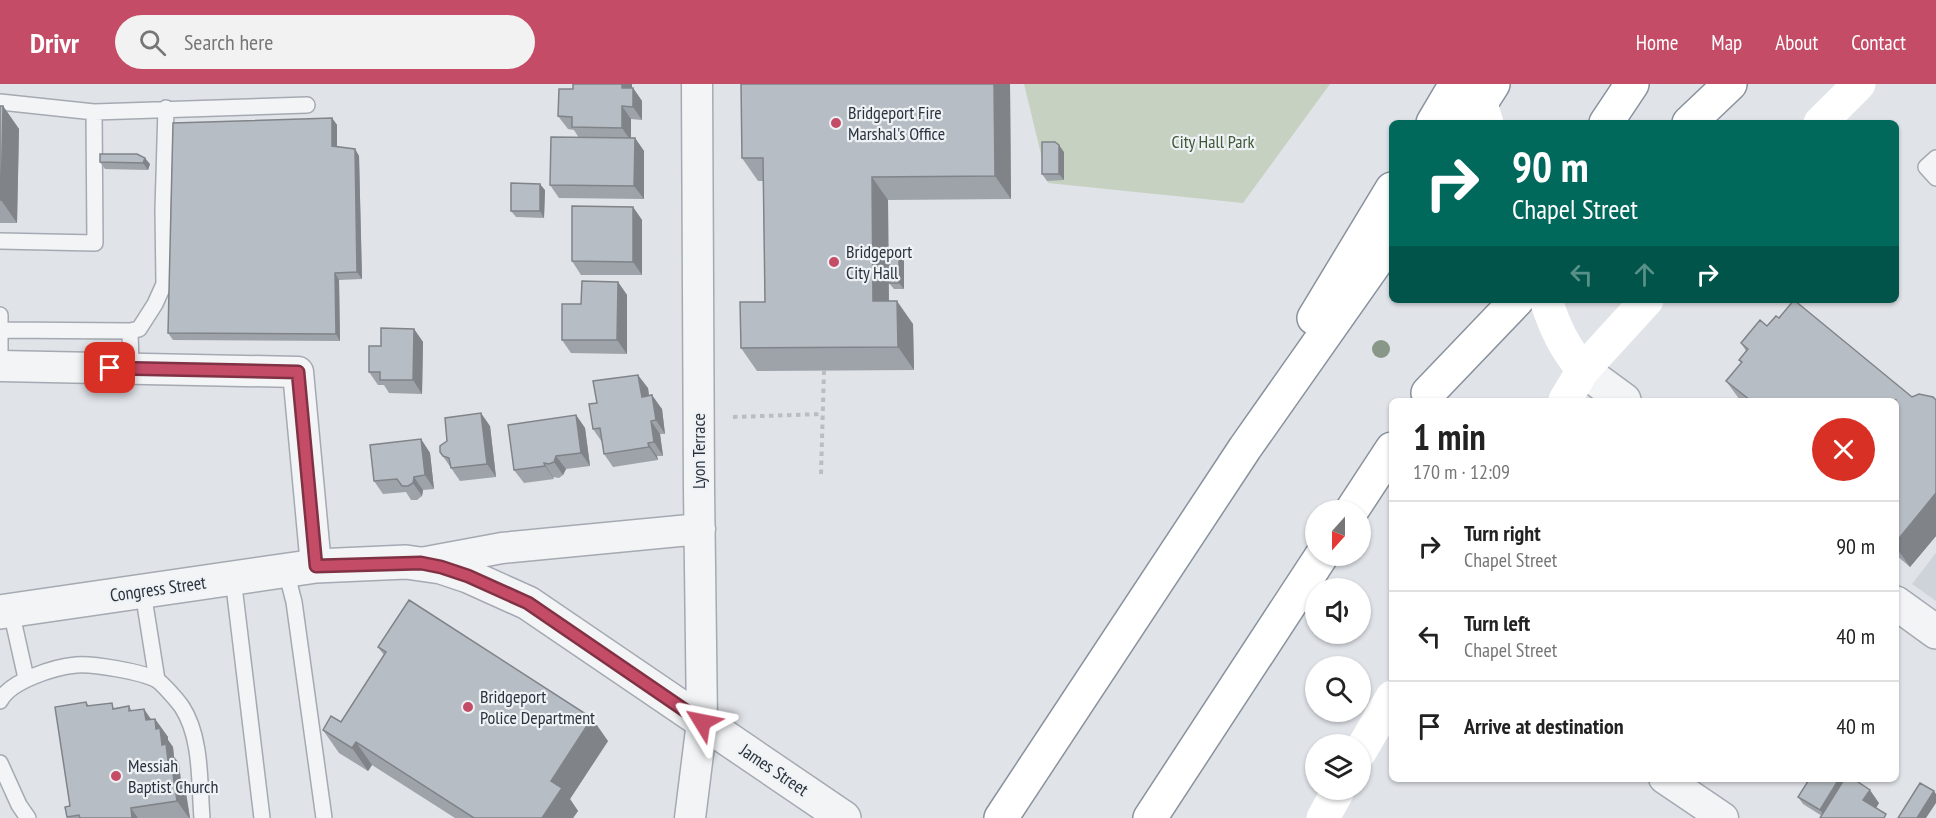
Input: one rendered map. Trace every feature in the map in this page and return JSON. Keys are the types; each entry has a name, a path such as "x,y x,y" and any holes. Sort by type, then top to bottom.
{"main road":[{"path":"1435,120 1456,84"},
{"path":"1474,84 1486,120"},
{"path":"1470,120 1494,84"},
{"path":"1608,120 1632,84"},
{"path":"1692,120 1730,84"},
{"path":"1823,120 1859,84"},
{"path":"1245,448 1302,337 1389,194"},
{"path":"1001,818 1245,448 1389,242"},
{"path":"1426,397 1488,303"},
{"path":"1426,397 1514,303"},
{"path":"1566,398 1583,370 1644,303"},
{"path":"1550,314 1569,352 1583,370"},
{"path":"1359,500 1389,454"},
{"path":"1150,818 1315,566"},
{"path":"1370,734 1389,702"},
{"path":"1323,818 1333,800"}],"street":[{"name":"Lyon Terrace","path":"690,818 702,722 697,84"},
{"path":"0,366 298,372 301,569"},
{"path":"1583,370 1621,398"},
{"path":"421,563 502,548 700,528"},
{"name":"James Street","path":"301,569 421,563 468,576 528,603 844,818"},
{"name":"Congress Street","path":"6,612 301,569"},
{"path":"1899,604 1932,621"},
{"path":"1670,782 1723,818"}],"lane":[{"path":"0,102 94,112 307,105"},
{"path":"0,366 1,323 130,331 139,329 155,304 164,284 163,210 166,108"},
{"path":"0,241 95,243 94,112"},
{"path":"1936,158 1926,167 1936,178"},
{"path":"130,331 131,368"},
{"path":"301,569 296,614 324,818"},
{"path":"233,578 262,818"},
{"path":"143,591 157,680"},
{"path":"6,612 26,678"},
{"path":"0,701 4,693 26,678 76,664 125,670 157,680 181,706 195,733 202,818"},
{"path":"0,763 19,805 28,818"}],"path":[{"path":"821,474 824,371"},
{"path":"733,417 823,414"}],"shaded area":[{"path":"1936,553 1936,601 1912,584"}],"green space":[{"name":"City Hall Park","path":"1024,84 1330,84 1243,203 1048,183"}],"building":[{"path":"573,84 622,84 622,88 633,88 633,107 622,106 622,128 572,127 572,117 558,116 559,89 573,89"},
{"name":"Bridgeport City Hall","path":"741,84 994,84 995,176 872,177 873,301 897,301 898,347 741,348 740,302 765,302 763,158 742,158"},
{"path":"0,106 3,106 1,200 0,200"},
{"path":"332,118 332,146 355,149 357,272 335,273 336,334 168,333 173,123"},
{"path":"551,137 635,138 634,186 550,185"},
{"path":"1042,142 1055,142 1059,145 1059,174 1042,174"},
{"path":"100,154 137,154 145,158 143,163 100,162"},
{"path":"511,183 540,184 540,211 511,211"},
{"path":"572,206 633,207 633,262 572,261"},
{"path":"889,250 899,250 899,283 889,283"},
{"path":"582,281 618,282 617,340 562,340 562,304 581,304"},
{"path":"1792,303 1798,303 1912,397 1919,394 1933,397 1936,400 1936,493 1899,538 1899,398 1747,398 1726,381 1742,362 1739,360 1748,349 1741,343 1760,320 1767,326 1776,316 1779,318"},
{"path":"381,328 414,329 413,380 380,380 380,372 369,372 369,346 381,346"},
{"path":"638,375 642,397 652,395 656,420 651,421 654,442 648,443 649,447 604,454 600,428 593,429 589,404 597,403 593,381"},
{"path":"481,413 487,464 451,468 449,458 440,452 440,446 447,441 445,418"},
{"path":"576,415 581,453 556,456 554,462 544,463 545,466 514,470 508,425"},
{"path":"421,439 425,475 414,477 413,483 408,486 402,486 397,479 374,481 370,445"},
{"name":"Bridgeport Police Department","path":"409,600 592,718 551,781 562,788 542,818 474,818 356,742 352,748 323,730 331,716 341,722 386,652 378,647"},
{"path":"86,702 87,706 112,703 113,709 129,706 129,711 144,709 146,720 155,719 156,729 160,728 162,745 166,744 177,801 131,808 132,818 80,818 79,815 67,817 65,807 70,806 55,707"},
{"path":"1807,782 1837,782 1820,810 1798,797"},
{"path":"1842,782 1858,782 1870,790 1863,800 1886,814 1884,818 1820,818"},
{"path":"1920,783 1934,791 1917,818 1898,818"}],"place":[{"name":"Bridgeport Fire Marshal's Office","path":"836,123"},
{"name":"Bridgeport City Hall","path":"834,262"},
{"name":"Bridgeport Police Department","path":"468,707"},
{"name":"Messiah Baptist Church","path":"116,776"}],"route":[{"path":"110,368 298,372 316,566 406,562 441,567 468,576 528,603 702,722"}]}
